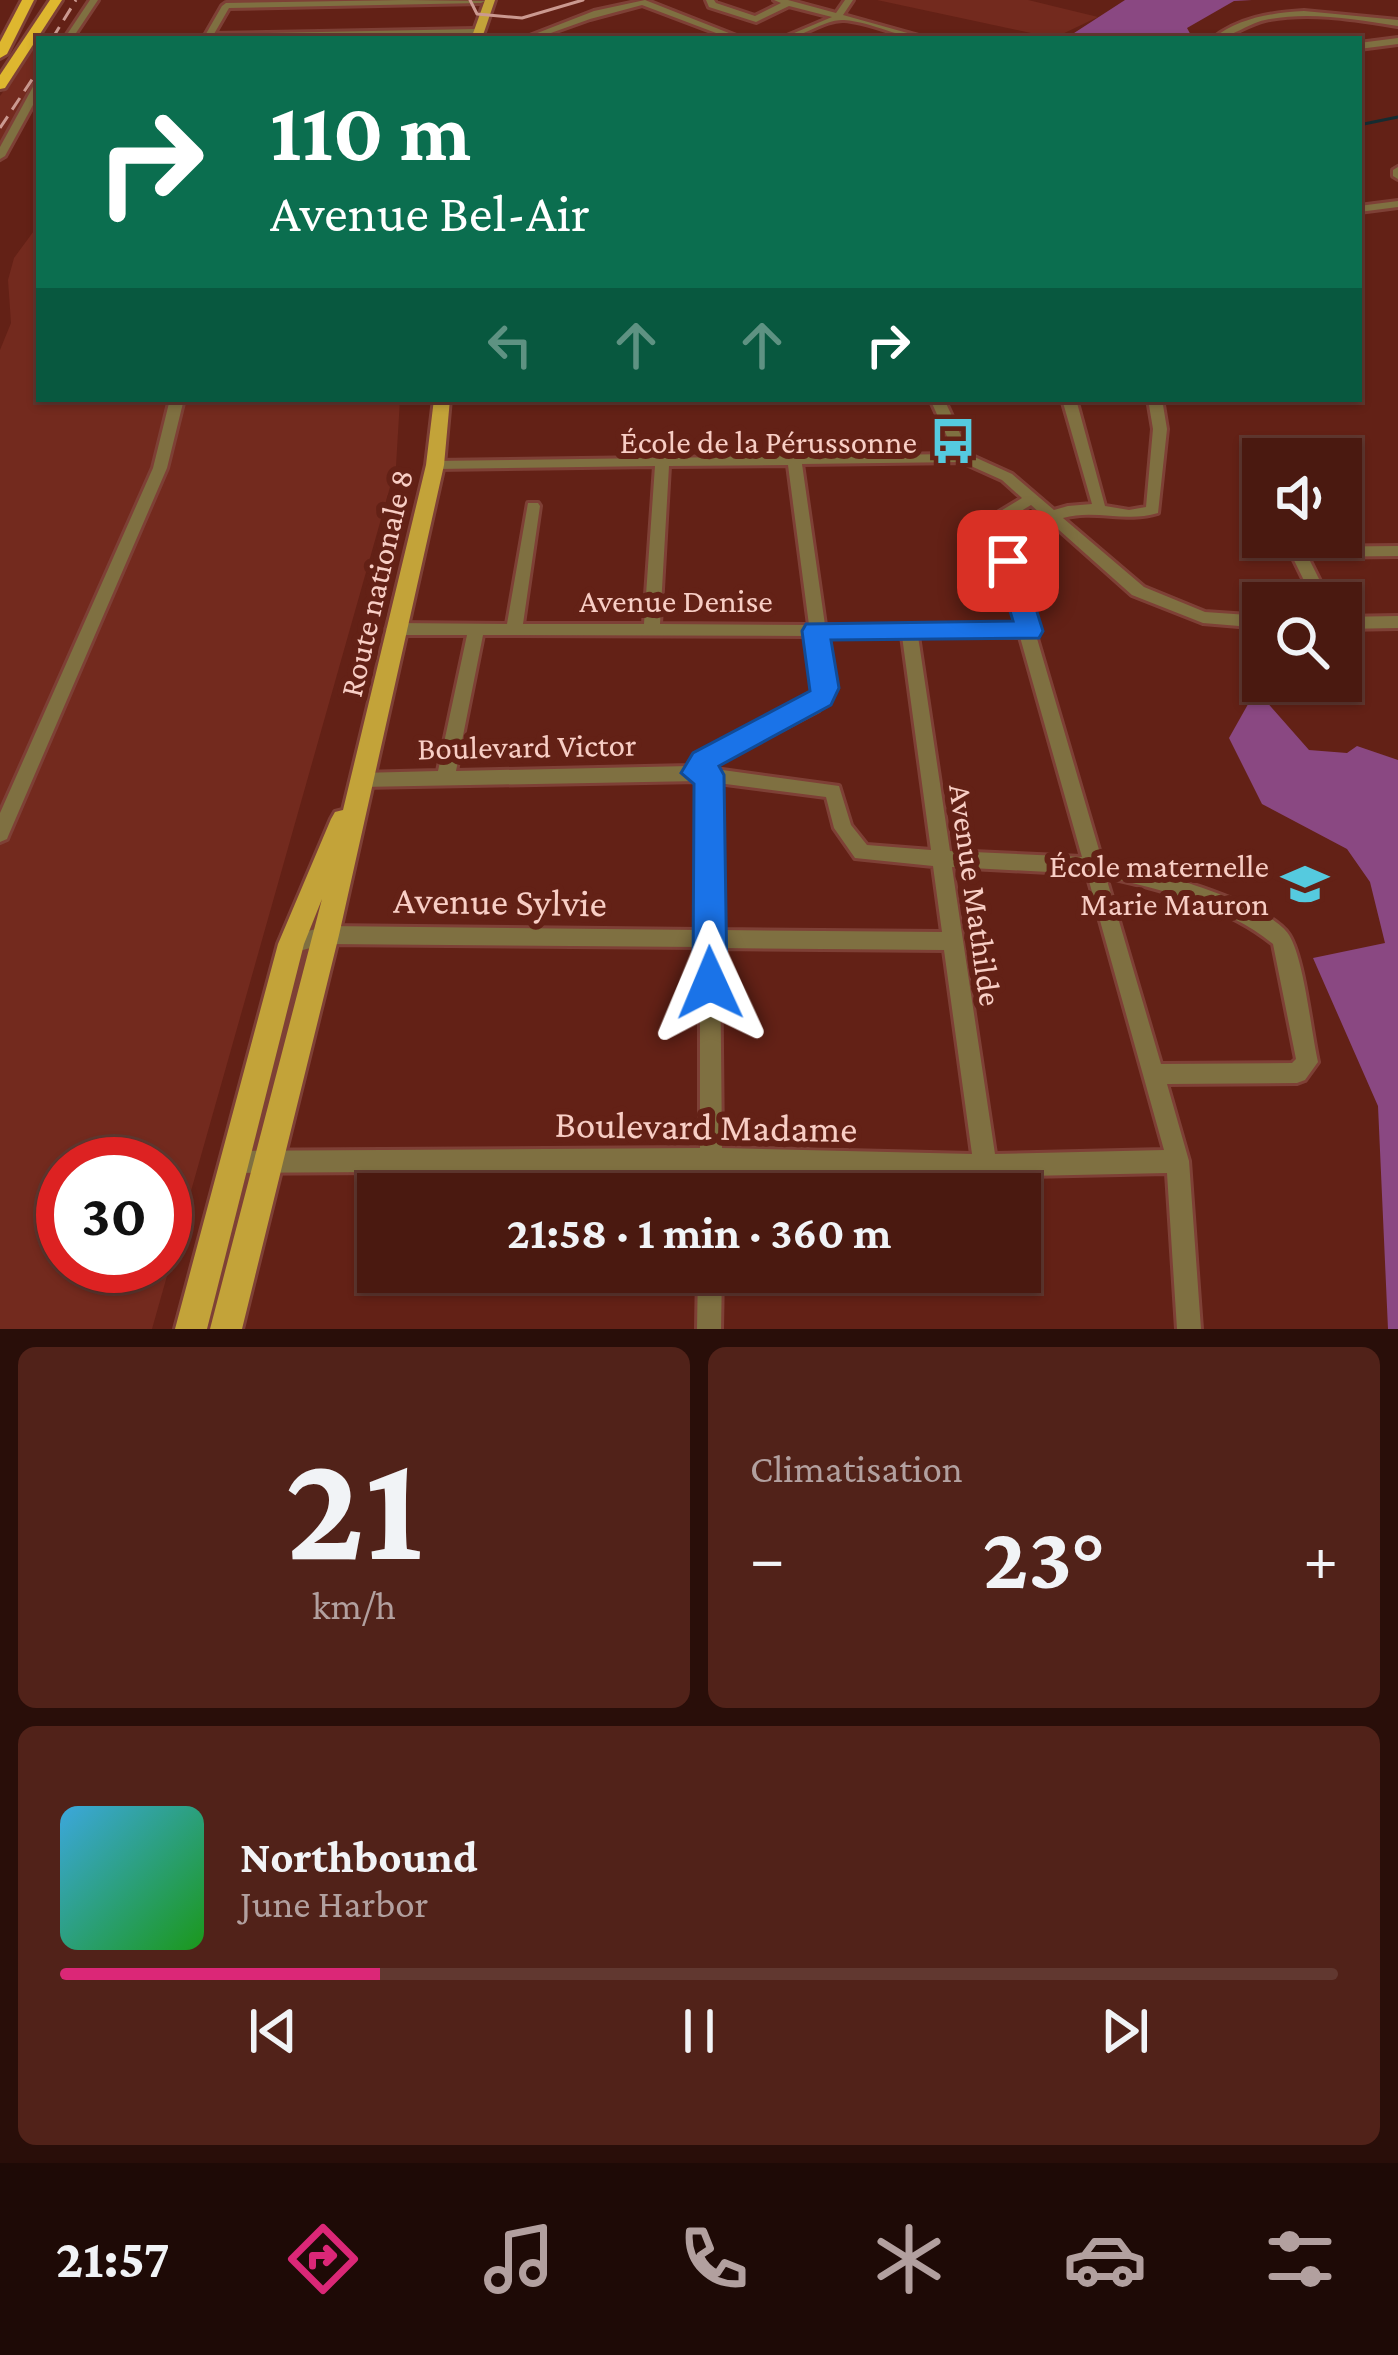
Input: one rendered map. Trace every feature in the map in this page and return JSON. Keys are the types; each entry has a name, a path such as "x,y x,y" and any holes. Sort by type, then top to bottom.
{"highway":[{"path":"0,54 28,0"},
{"path":"0,80 43,0"},
{"path":"0,80 56,0"}],"main road":[{"path":"475,36 484,0"},
{"name":"Route nationale 8","path":"360,780 435,465 442,402"},
{"path":"226,1329 326,935 360,780"},
{"path":"191,1329 291,944 360,780"}],"street":[{"path":"70,36 94,0"},
{"path":"208,36 226,6 484,0"},
{"path":"534,36 625,0"},
{"path":"710,0 712,5 756,19 783,1 915,36"},
{"path":"791,36 841,14 849,0"},
{"path":"364,34 374,2"},
{"path":"590,16 643,2 732,36"},
{"path":"1221,36 1253,22 1303,15 1398,23"},
{"path":"709,36 723,32"},
{"path":"286,36 475,36"},
{"path":"1362,46 1398,41"},
{"path":"0,156 36,94"},
{"path":"1362,209 1398,204"},
{"path":"0,834 160,468 176,402"},
{"path":"938,402 964,458"},
{"path":"1071,402 1099,504"},
{"path":"1057,514 1099,504 1121,514 1153,510 1160,429 1156,402"},
{"path":"435,465 964,458 1007,477 1057,514 1138,591 1203,616 1242,620"},
{"path":"712,1173 704,761 821,698 825,688 794,461"},
{"path":"652,630 662,465"},
{"path":"1031,499 999,518 998,526 1178,1161 1189,1329"},
{"path":"514,629 533,506"},
{"path":"1362,549 1398,551"},
{"path":"1362,622 1398,622"},
{"name":"Avenue Denise","path":"394,629 1029,631"},
{"path":"446,778 476,629"},
{"name":"Avenue Mathilde","path":"909,632 985,1166"},
{"name":"Boulevard Victor","path":"360,780 702,774 832,791 843,828 862,852 941,862 1096,866 1258,919 1281,938 1291,958 1289,993 1307,1062 1298,1073 1154,1074"},
{"name":"Avenue Sylvie","path":"291,944 326,935 953,941"},
{"name":"Boulevard Madame","path":"234,1162 712,1159 985,1166 1178,1161"},
{"path":"709,1329 710,1293"}],"shaded area":[{"path":"877,0 1028,0 1098,17 1058,36"},
{"path":"1125,0 1252,0 1234,1 1187,28 1191,36 1071,35"},
{"path":"36,45 36,80 0,145 0,96"},
{"path":"36,228 36,402 400,402 396,466 192,1188 192,1137 36,1137 36,1293 162,1293 152,1329 0,1329 0,350 11,323 8,280 14,258"},
{"path":"1249,702 1267,702 1309,750 1347,753 1357,746 1398,760 1398,1329 1388,1329 1378,1106 1313,958 1385,943 1370,882 1347,849 1262,804 1229,738"}],"waterway":[{"path":"1362,124 1398,117"}],"tram line":[{"path":"470,0 477,14 522,18 583,0"}],"railway":[{"path":"54,36 76,0"},
{"path":"0,128 36,74"}],"place":[{"name":"École de la Pérussonne","path":"953,441"},
{"name":"École maternelle Marie Mauron","path":"1305,884"}],"route":[{"path":"710,983 709,775 695,773 704,761 821,698 825,688 816,631 1029,631 1008,561"}]}
